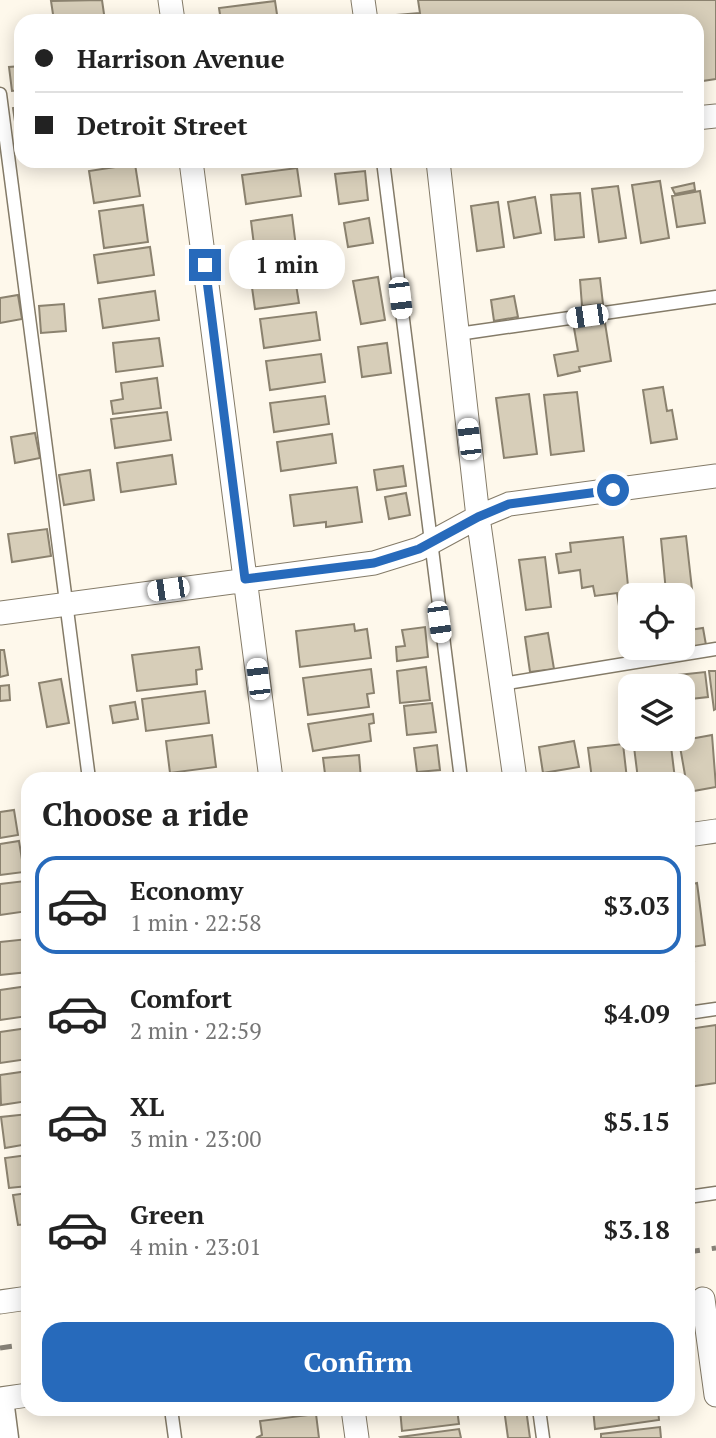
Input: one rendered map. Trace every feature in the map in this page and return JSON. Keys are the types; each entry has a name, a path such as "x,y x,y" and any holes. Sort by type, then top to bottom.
{"street":[{"path":"192,168 270,772"},
{"path":"439,168 478,517 514,772"},
{"path":"0,613 374,563 429,543 509,504 716,475"},
{"path":"695,834 716,831"},
{"path":"0,1302 21,1299"},
{"path":"702,1299 716,1395"},
{"path":"0,1399 21,1396"},
{"path":"0,1406 4,1438"},
{"path":"354,1416 357,1438"}],"lane":[{"path":"0,94 88,772"},
{"path":"384,168 459,772"},
{"path":"457,334 716,297"},
{"path":"502,684 716,649"},
{"path":"695,1012 716,1009"},
{"path":"695,1196 716,1193"},
{"path":"172,1416 175,1438"},
{"path":"541,1416 543,1438"}],"building":[{"path":"102,0 104,14 53,14 51,1"},
{"path":"418,0 716,0 716,79 704,81 704,14 408,14 420,13"},
{"path":"275,1 277,14 220,14 219,8"},
{"path":"9,67 14,67 14,91 12,91"},
{"path":"136,168 140,196 94,203 89,171"},
{"path":"297,168 301,196 246,204 242,175"},
{"path":"365,171 368,200 339,204 335,174"},
{"path":"660,181 669,238 641,243 632,185"},
{"path":"694,183 695,190 675,194 672,188"},
{"path":"618,186 626,238 599,242 592,189"},
{"path":"700,191 705,223 677,227 672,196"},
{"path":"580,193 584,237 555,240 551,195"},
{"path":"535,197 541,233 514,238 508,202"},
{"path":"498,202 504,247 477,251 471,206"},
{"path":"143,205 148,242 104,248 99,211"},
{"path":"292,215 296,247 255,253 251,221"},
{"path":"369,218 373,243 348,247 344,223"},
{"path":"150,247 154,275 98,283 94,255"},
{"path":"292,260 299,303 255,309 249,266"},
{"path":"378,277 385,320 361,324 353,281"},
{"path":"600,278 603,304 582,306 580,280"},
{"path":"155,291 159,320 103,328 99,299"},
{"path":"18,295 22,319 0,323 0,298"},
{"path":"514,296 518,317 494,321 491,300"},
{"path":"64,304 66,331 41,333 39,306"},
{"path":"316,312 320,340 264,348 260,319"},
{"path":"605,323 611,361 579,367 580,371 558,376 554,355 578,351 574,328"},
{"path":"159,338 163,366 116,372 113,343"},
{"path":"387,343 391,373 362,377 358,347"},
{"path":"321,354 325,382 270,390 266,361"},
{"path":"157,378 161,408 113,414 111,401 123,399 121,383"},
{"path":"663,387 667,411 672,410 677,439 651,443 643,390"},
{"path":"577,392 584,451 551,455 544,395"},
{"path":"529,394 537,454 504,458 496,398"},
{"path":"325,396 329,424 274,432 270,403"},
{"path":"167,412 171,440 115,448 111,419"},
{"path":"35,433 40,458 15,463 11,437"},
{"path":"332,434 336,463 281,471 277,442"},
{"path":"172,455 176,484 121,492 117,463"},
{"path":"403,466 406,486 377,490 374,470"},
{"path":"90,470 94,500 64,505 59,475"},
{"path":"357,487 362,522 326,527 326,522 294,526 290,495"},
{"path":"406,493 410,515 389,519 385,497"},
{"path":"47,529 51,556 12,562 8,534"},
{"path":"686,536 691,583 665,583 661,539"},
{"path":"623,537 628,583 618,583 618,600 617,593 595,596 593,586 582,588 580,570 559,573 556,554 571,552 570,543"},
{"path":"545,557 551,607 526,610 519,560"},
{"path":"354,624 355,631 367,629 371,658 300,667 296,631"},
{"path":"425,627 428,657 397,661 396,647 405,646 402,630"},
{"path":"703,628 706,645 695,647 695,629"},
{"path":"548,633 554,669 530,672 525,637"},
{"path":"199,647 202,669 196,670 197,684 137,691 132,655"},
{"path":"0,650 4,650 8,675 0,677"},
{"path":"426,667 430,700 400,703 397,671"},
{"path":"371,669 374,693 367,694 369,707 308,715 303,678"},
{"path":"709,671 716,671 714,710"},
{"path":"705,672 708,697 695,698 695,674 687,674"},
{"path":"61,679 69,723 47,727 39,683"},
{"path":"9,685 10,700 0,701 0,686"},
{"path":"205,691 209,723 146,731 142,699"},
{"path":"135,702 138,719 113,723 110,706"},
{"path":"432,703 436,732 407,735 404,706"},
{"path":"373,714 374,723 369,724 371,741 313,751 308,724"},
{"path":"212,735 216,767 170,772 166,741"},
{"path":"712,735 716,787 695,791 695,772 684,772 681,751 695,751 695,738"},
{"path":"574,741 579,767 543,772 539,747"},
{"path":"437,745 440,770 417,772 414,748"},
{"path":"618,745 618,751 624,751 626,772 591,772 588,748"},
{"path":"634,751 672,751 674,772 637,772"},
{"path":"359,755 360,772 325,772 323,758"},
{"path":"14,810 18,835 0,838 0,812"},
{"path":"19,841 21,872 0,875 0,844"},
{"path":"21,881 21,912 0,915 0,884"},
{"path":"695,883 705,945 695,947"},
{"path":"21,940 21,973 0,975 0,942"},
{"path":"21,987 21,1017 0,1020 0,990"},
{"path":"716,1025 716,1083 695,1086 695,1028"},
{"path":"21,1029 21,1060 0,1063 0,1032"},
{"path":"21,1072 21,1102 1,1105 0,1075"},
{"path":"21,1115 21,1145 5,1148 1,1117"},
{"path":"21,1156 21,1187 9,1188 5,1158"},
{"path":"21,1194 21,1225 18,1225 13,1195"},
{"path":"316,1416 319,1438 256,1438 262,1435 260,1421"},
{"path":"401,1416 458,1416 459,1424 402,1431"},
{"path":"505,1416 527,1416 530,1438 508,1438"},
{"path":"594,1416 659,1416 659,1420 595,1429"},
{"path":"660,1427 661,1438 601,1438 601,1434"},
{"path":"459,1429 461,1438 400,1437"}],"railway":[{"path":"695,1251 716,1248"},
{"path":"0,1348 21,1345"}],"route":[{"path":"205,265 245,579 374,563 419,549 478,517 509,504 613,490"}]}
